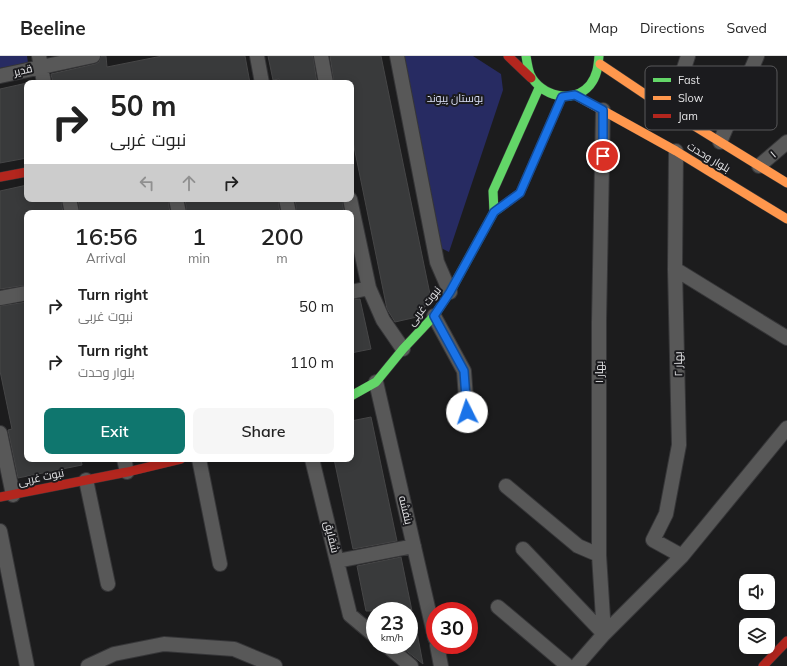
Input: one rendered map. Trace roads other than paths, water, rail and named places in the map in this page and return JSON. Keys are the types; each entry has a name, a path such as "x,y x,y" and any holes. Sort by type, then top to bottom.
{"street":[{"name":"قدیر","path":"0,76 40,61 93,56"},
{"path":"257,56 261,80"},
{"path":"321,56 325,80"},
{"path":"397,56 437,262 450,292"},
{"path":"508,56 531,78 539,88 550,95 562,97 575,95 592,83 597,74 600,60"},
{"path":"526,56 527,67 531,78"},
{"path":"685,66 688,56"},
{"path":"753,66 757,56"},
{"name":"بلوار وحدت","path":"600,60 645,93"},
{"path":"40,61 43,80"},
{"path":"494,212 493,190 539,88"},
{"name":"بلوار وحدت","path":"575,95 676,151 787,219"},
{"name":"نبوت غربی","path":"354,394 376,382 403,349 434,316 450,292 494,212 520,193 562,97"},
{"name":"بهار ۱","path":"603,110 599,322 599,555 604,634"},
{"name":"بلوار وحدت","path":"700,130 787,183"},
{"path":"720,142 725,130"},
{"name":"۱","path":"759,166 787,142"},
{"name":"بهار ۲","path":"676,151 674,269 679,445 666,514 653,540 682,556"},
{"path":"0,177 24,173"},
{"path":"354,218 369,288 383,320 403,349"},
{"path":"674,269 787,338"},
{"path":"354,291 369,288"},
{"path":"0,298 24,294"},
{"path":"434,316 464,371 468,426"},
{"name":"بنفشه","path":"376,382 427,602"},
{"path":"576,666 604,634 682,556 787,428"},
{"path":"0,433 7,496"},
{"name":"نبوت غربی","path":"7,496 86,480 125,465 153,462"},
{"path":"200,462 220,564"},
{"name":"شقایق","path":"313,462 350,615 366,628"},
{"path":"86,480 108,584"},
{"path":"506,486 578,546 599,555"},
{"path":"0,531 27,666"},
{"path":"337,561 414,546"},
{"path":"523,548 604,634"},
{"path":"498,607 568,666"},
{"path":"763,666 787,641"},
{"path":"88,666 114,654 164,644 234,649 275,666"},
{"path":"397,654 411,666"},
{"path":"438,654 441,666"}],"park label":[{"name":"بوستان پیوند","path":"455,98"}]}
